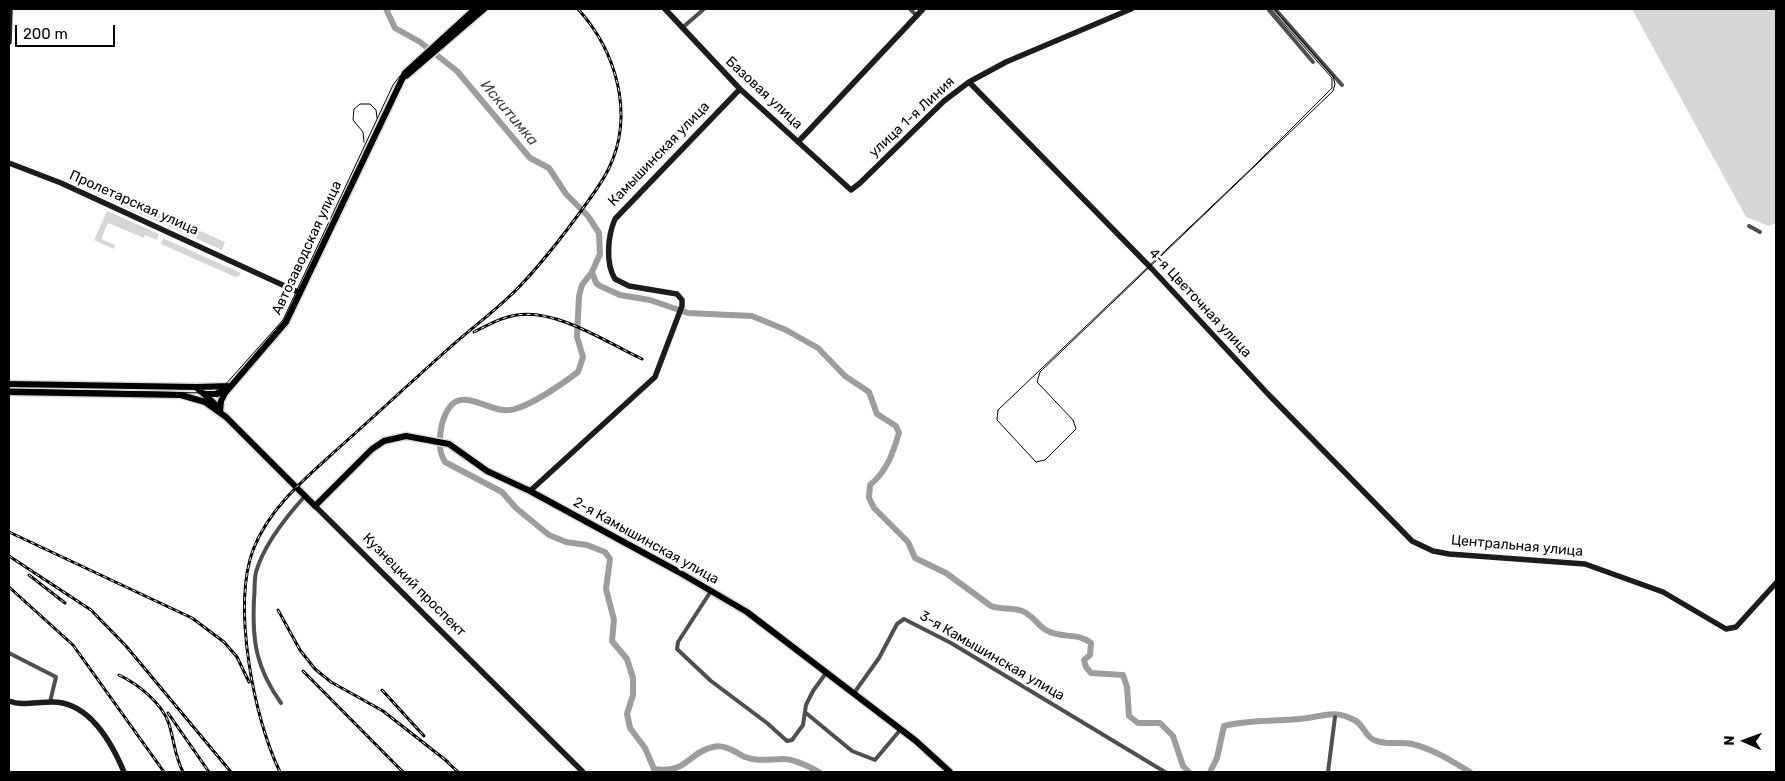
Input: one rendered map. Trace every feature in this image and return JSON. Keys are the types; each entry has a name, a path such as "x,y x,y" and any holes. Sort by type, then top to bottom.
{"main road":[{"name":"Автозаводская улица","path":"220,411 222,399 230,387 280,332 399,84 420,61 475,9"},
{"name":"Автозаводская улица","path":"448,36 484,9"},
{"path":"9,384 230,387"},
{"name":"Кузнецкий проспект","path":"196,387 316,506"},
{"path":"181,395 217,394 230,387"},
{"name":"Кузнецкий проспект","path":"9,392 181,395 200,399 220,411"},
{"name":"2-я Камышинская улица","path":"316,506 372,449 384,441 406,436 449,444 487,471 530,491 747,612 901,729 938,759 950,772"}],"street":[{"path":"9,42 10,9"},
{"name":"Базовая улица","path":"665,9 740,89 851,190"},
{"path":"682,28 704,9"},
{"path":"910,9 916,15"},
{"path":"798,142 923,9"},
{"name":"улица 1-я Линия","path":"851,190 944,101 969,82 1006,62 1131,9"},
{"path":"1268,9 1313,62"},
{"path":"1275,9 1342,85"},
{"name":"4-я Цветочная улица","path":"969,82 1152,269 1290,417 1412,541"},
{"name":"Камышинская улица","path":"530,491 655,376 682,306 681,297 677,294 629,286 615,279 610,266 610,232 615,219 740,89"},
{"name":"Пролетарская улица","path":"9,163 61,183 300,293"},
{"path":"1748,226 1760,232"},
{"path":"281,703 267,684 258,660 253,632 256,573 267,548 290,512 305,496"},
{"name":"Кузнецкий проспект","path":"316,506 583,772"},
{"name":"Центральная улица","path":"1412,541 1433,551 1449,554 1584,564 1663,592 1726,629 1736,627 1776,583"},
{"path":"711,591 676,648 711,682 767,722 787,741 796,737 806,714 806,705 826,673"},
{"name":"3-я Камышинская улица","path":"854,693 879,658 897,624 904,619 945,639 1165,772"},
{"path":"9,653 56,677 50,702"},
{"path":"11,703 50,702 72,705 91,720 108,742 124,772"},
{"path":"806,714 846,747 875,760 901,729"},
{"path":"1328,772 1336,717"}],"shaded area":[{"path":"1632,9 1776,9 1776,223 1769,226 1746,217"},
{"path":"127,199 225,242 222,250 123,206"},
{"path":"107,211 159,234 157,240 145,235 144,238 108,223 101,239 115,245 114,249 94,240"},
{"path":"163,238 241,273 235,277 161,244"}],"waterway":[{"name":"Искитимка","path":"386,9 395,28 420,42 457,71 530,158 549,168 566,194 588,216 599,233 600,254 592,272 582,285 579,296 577,337 583,357 578,372 540,398 515,409 494,408 474,401 464,400 456,402 448,409 441,429 440,448 445,462 502,492 516,508 549,535 566,542 587,545 605,552 610,559 606,589 614,620 612,641 627,659 633,678 633,695 627,714 630,728 645,748 654,769 674,769 704,750 717,746 755,759 792,760 819,772"},
{"path":"592,272 596,283 620,295 650,300 688,313 752,316 786,330 818,348 845,376 869,392 877,414 896,426 899,433 894,448 885,468 870,485 869,498 874,508 908,542 915,558 946,573 991,606 1022,611 1051,633 1080,638 1091,643 1090,655 1084,660 1086,667 1091,673 1123,675 1127,687 1129,716 1138,723 1160,723 1173,736 1183,766 1189,772"},
{"path":"1210,772 1217,758 1224,726 1245,722 1297,719 1332,714 1343,715 1356,721 1374,740 1384,743 1407,743 1420,746 1470,772"}],"tram line":[{"path":"9,389 203,393 214,392 224,386 283,320 393,85 399,77 480,9"},
{"path":"1271,9 1332,78 1332,88 1254,166 998,410 997,420 1036,462 1045,460 1076,429 1073,420 1037,382 1040,372 1333,91 1335,84 1333,76 1274,9"},
{"path":"364,142 363,132 353,120 354,109 360,104 370,104 376,110 377,118"}],"railway":[{"path":"280,772 262,723 254,693 245,631 247,574 253,550 260,534 279,506 304,480 455,343 502,304 536,269 603,179 617,147 621,105 618,84 603,44 578,9"},
{"path":"474,332 511,316 532,314 548,317 581,328 642,359"},
{"path":"9,532 192,618 224,642 237,657 249,682"},
{"path":"9,556 91,610 126,646 231,772"},
{"path":"29,575 65,603"},
{"path":"9,587 73,645 164,772"},
{"path":"278,610 300,650 315,669 331,682 383,711 448,762"},
{"path":"303,671 403,772"},
{"path":"119,675 148,695 166,716 183,772"},
{"path":"382,690 424,736"},
{"path":"168,713 209,772"},
{"path":"442,757 458,772"}]}
